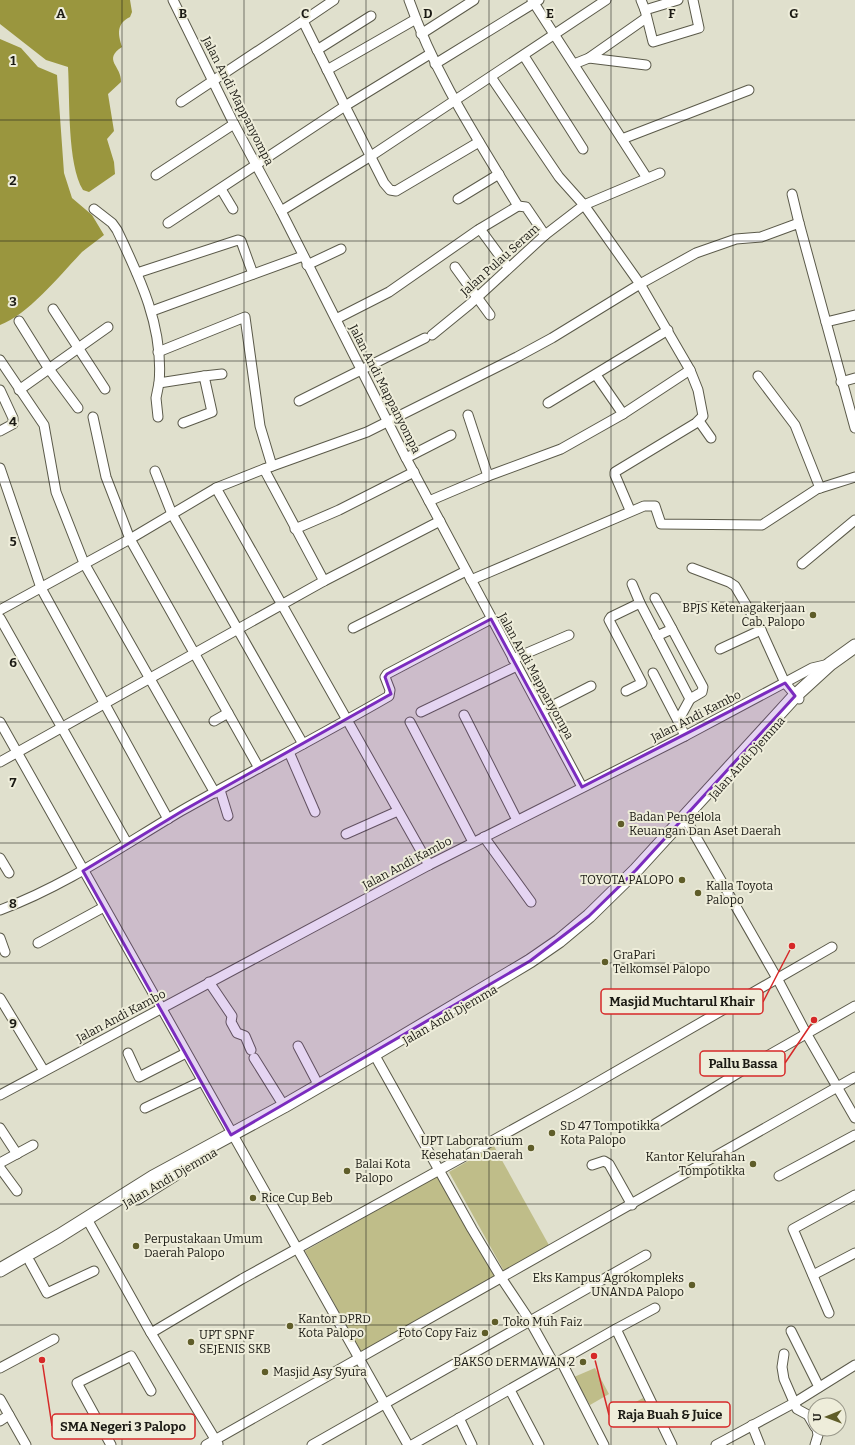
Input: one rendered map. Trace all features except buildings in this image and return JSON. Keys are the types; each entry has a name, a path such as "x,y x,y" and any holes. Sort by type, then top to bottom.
{"highway":[{"path":"832,667 855,646"},
{"path":"832,667 855,655"},
{"name":"Jalan Andi Djemma","path":"0,1278 30,1262 153,1177 233,1138 376,1056 524,965 560,941 589,916 636,870 686,819 798,698 832,667"},
{"name":"Jalan Andi Djemma","path":"233,1138 284,1106 376,1056"},
{"name":"Jalan Andi Djemma","path":"0,1270 89,1222"}],"street":[{"name":"Jalan Andi Mappanyompa","path":"173,0 234,124 281,211 406,458 582,787"},
{"path":"181,102 213,79 334,0"},
{"path":"410,0 421,34 434,64 518,206"},
{"path":"421,34 474,0"},
{"path":"281,211 371,156 455,99 524,56 606,0"},
{"path":"640,0 653,42 699,29 693,0"},
{"path":"574,64 589,58 645,14 678,0"},
{"path":"434,64 535,1 555,35 647,178"},
{"path":"317,50 371,16"},
{"path":"327,70 416,19"},
{"path":"303,21 384,183 390,190 394,191 479,142"},
{"path":"168,223 345,106 430,54"},
{"path":"524,56 583,149"},
{"path":"589,58 646,65"},
{"path":"491,77 559,177 584,204 640,284 690,370 703,412 702,417 698,421 615,472 630,510"},
{"path":"622,139 749,90"},
{"path":"156,175 234,124"},
{"name":"Jalan Pulau Seram","path":"299,401 429,336 477,297 508,267 545,235 584,204 660,173"},
{"path":"458,199 499,174"},
{"path":"221,189 233,209"},
{"path":"792,194 841,382 854,415 855,428"},
{"path":"336,319 389,292 480,229 518,206 526,207 545,235"},
{"path":"94,210 114,225 137,273 152,311 158,352 158,383 156,398 158,417"},
{"path":"0,610 130,539 216,488 268,467 367,432 388,422 552,338 640,284 696,253 741,238 761,237 799,223"},
{"path":"480,229 508,267"},
{"path":"137,273 238,240 241,241 253,274"},
{"path":"307,265 341,249"},
{"path":"152,311 303,256"},
{"path":"455,267 490,315"},
{"path":"52,310 105,389"},
{"path":"826,322 855,315"},
{"path":"158,352 245,317 260,426 268,467 295,529 324,581"},
{"path":"18,321 49,369 78,408"},
{"path":"19,390 108,327"},
{"path":"548,403 668,330"},
{"path":"0,360 44,426 56,492 84,563 149,680 217,791 228,816"},
{"path":"429,501 488,476 561,449 623,414 690,370"},
{"path":"158,383 222,374"},
{"path":"596,375 623,414"},
{"path":"183,423 212,412 204,376"},
{"path":"758,376 795,424 820,488"},
{"path":"841,382 855,378"},
{"path":"0,390 13,418 13,424 0,431"},
{"path":"468,415 488,476"},
{"path":"94,416 106,477 130,539 259,768"},
{"path":"698,421 711,438"},
{"path":"406,458 451,435"},
{"path":"0,468 41,588 168,819"},
{"path":"155,471 172,514 303,744"},
{"path":"295,529 339,510 414,472"},
{"path":"471,580 630,510 644,506 653,505 661,524 759,526 766,524 820,488 855,477"},
{"path":"216,488 281,606 429,865"},
{"path":"802,564 855,520"},
{"path":"0,762 105,705 324,581 440,521"},
{"path":"692,568 729,582 735,586 761,630 785,683 798,698"},
{"path":"353,628 466,570"},
{"path":"632,584 640,603 690,699"},
{"path":"655,598 703,687 702,692 690,699 678,721"},
{"path":"626,692 642,682 609,620 611,617 640,603"},
{"path":"0,618 127,843"},
{"path":"0,910 36,896 83,871 127,843 217,791 347,721 389,696 390,690 385,677 387,674 491,619"},
{"path":"657,636 672,629"},
{"path":"720,649 761,630"},
{"path":"421,712 569,635"},
{"name":"Jalan Andi Kambo","path":"0,1094 429,865 685,736 812,668 832,667"},
{"path":"653,673 685,736"},
{"path":"542,711 591,686"},
{"path":"214,721 228,714"},
{"path":"464,714 517,820"},
{"path":"0,722 83,871 162,1008 233,1138 408,1445"},
{"path":"410,722 473,842"},
{"path":"289,752 315,812"},
{"path":"346,834 398,810"},
{"path":"686,819 778,980 806,1034 855,1118"},
{"path":"484,837 531,902"},
{"path":"0,858 9,874"},
{"path":"38,943 104,907"},
{"path":"0,938 5,952"},
{"path":"151,1333 242,1279 577,1094 778,980 832,947"},
{"path":"209,982 232,1016 232,1025 237,1033 245,1036 252,1054 284,1106"},
{"path":"0,998 44,1071"},
{"path":"655,1124 855,1006"},
{"path":"298,1046 319,1086"},
{"path":"128,1053 137,1076 140,1077 186,1053"},
{"path":"376,1056 502,1279 557,1363 604,1445"},
{"path":"206,1445 217,1442 359,1358 502,1279 855,1077"},
{"path":"145,1108 202,1081"},
{"path":"0,1128 17,1154"},
{"path":"779,1176 855,1135"},
{"path":"0,1163 33,1145"},
{"path":"592,1165 604,1161 609,1164 632,1205"},
{"path":"0,1168 17,1191"},
{"path":"829,1313 793,1229 855,1195"},
{"path":"89,1222 151,1333 217,1442"},
{"path":"813,1275 855,1253"},
{"path":"312,1445 646,1255"},
{"path":"30,1262 47,1293 94,1271"},
{"path":"412,1445 655,1308"},
{"path":"616,1329 672,1445"},
{"path":"791,1331 819,1387"},
{"path":"0,1368 54,1339"},
{"path":"784,1354 783,1375 797,1409 807,1414"},
{"path":"111,1445 78,1383 131,1356 151,1391"},
{"path":"716,1445 794,1403 855,1365"},
{"path":"510,1390 539,1445"},
{"path":"0,1399 26,1445"},
{"path":"0,1421 9,1415"},
{"path":"458,1418 472,1445"},
{"path":"752,1425 760,1445"}],"highlighted area":[{"path":"491,619 582,787 785,683 795,696 636,870 589,916 530,961 231,1135 83,871 184,810 391,694 385,677 387,674"}],"shaded area":[{"path":"0,0 130,0 132,12 130,17 120,26 119,34 122,47 116,52 113,60 121,76 121,82 108,94 114,131 107,139 114,162 115,174 89,192 83,190 74,164 70,131 68,67 46,60 0,24"},
{"path":"0,39 21,48 38,67 57,75 64,173 72,198 92,215 104,235 82,252 33,303 11,320 0,325"},
{"path":"494,1146 550,1247 505,1273 449,1172"},
{"path":"439,1175 495,1277 362,1353 305,1251"},
{"path":"595,1368 609,1394 590,1405 574,1377"},
{"path":"643,1398 648,1407 626,1418 623,1409"}],"place":[{"name":"BPJS Ketenagakerjaan Cab. Palopo","path":"813,615"},
{"name":"Badan Pengelola Keuangan Dan Aset Daerah","path":"621,824"},
{"name":"TOYOTA PALOPO","path":"682,880"},
{"name":"Kalla Toyota Palopo","path":"698,893"},
{"name":"Masjid Muchtarul Khair","path":"792,946"},
{"name":"GraPari Telkomsel Palopo","path":"605,962"},
{"name":"Pallu Bassa","path":"814,1020"},
{"name":"SD 47 Tompotikka Kota Palopo","path":"552,1133"},
{"name":"UPT Laboratorium Kesehatan Daerah","path":"531,1148"},
{"name":"Kantor Kelurahan Tompotikka","path":"753,1164"},
{"name":"Balai Kota Palopo","path":"347,1171"},
{"name":"Rice Cup Beb","path":"253,1198"},
{"name":"Perpustakaan Umum Daerah Palopo","path":"136,1246"},
{"name":"Eks Kampus Agrokompleks UNANDA Palopo","path":"692,1285"},
{"name":"Toko Muh Faiz","path":"495,1322"},
{"name":"Kantor DPRD Kota Palopo","path":"290,1326"},
{"name":"Foto Copy Faiz","path":"485,1333"},
{"name":"UPT SPNF SEJENIS SKB","path":"191,1342"},
{"name":"Raja Buah & Juice","path":"594,1356"},
{"name":"SMA Negeri 3 Palopo","path":"42,1360"},
{"name":"BAKSO DERMAWAN 2","path":"583,1362"},
{"name":"Masjid Asy Syura","path":"265,1372"}]}
